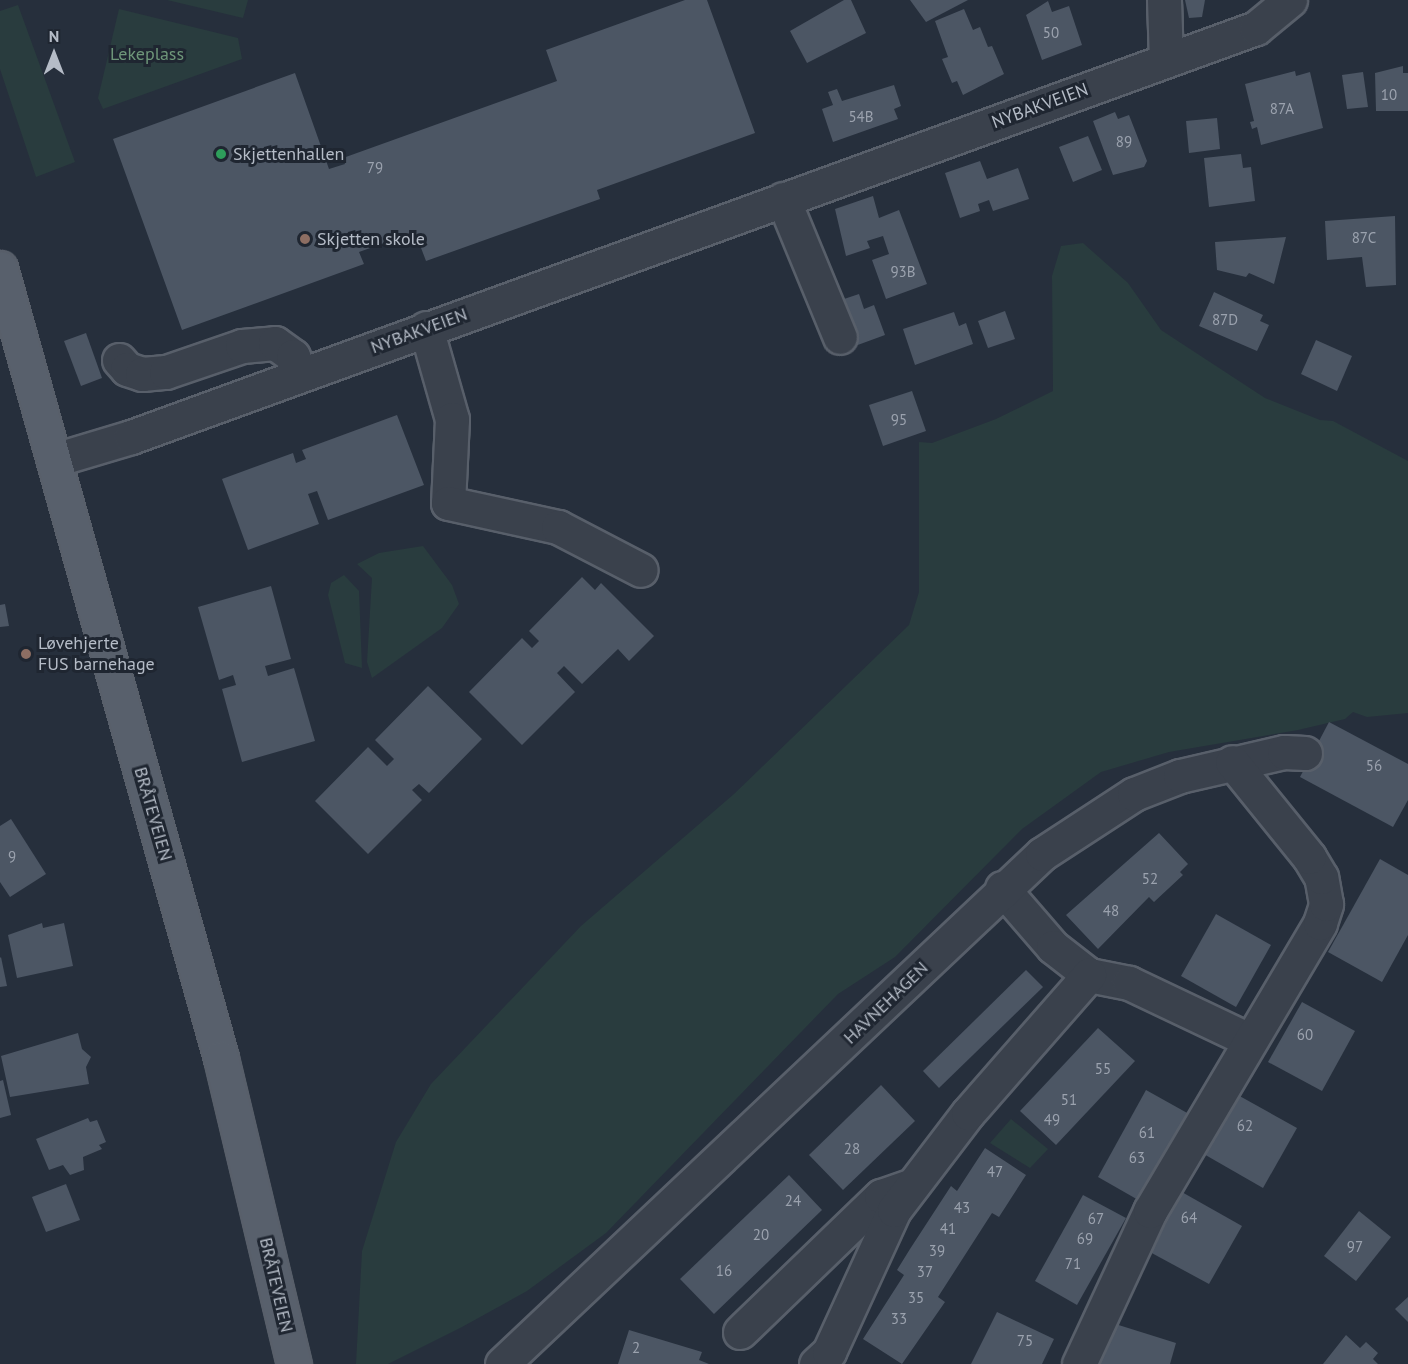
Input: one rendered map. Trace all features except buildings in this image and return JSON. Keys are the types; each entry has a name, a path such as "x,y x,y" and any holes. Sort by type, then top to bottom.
{"main road":[{"name":"BRÅTEVEIEN","path":"0,268 224,1069 294,1364"}],"street":[{"path":"1164,0 1166,60"},
{"name":"NYBAKVEIEN","path":"54,460 300,374 1256,28 1290,0"},
{"path":"783,199 840,337"},
{"path":"426,328 452,420 448,503 558,527 641,570"},
{"path":"119,360 127,369 142,374 166,372 242,346 275,343 293,356 300,374"},
{"name":"HAVNEHAGEN","path":"519,1359 878,1012 1002,888 1042,854 1134,794 1232,762 1305,753"},
{"path":"1079,1364 1150,1211 1320,923 1326,904 1321,877 1309,856 1232,762"},
{"path":"1002,888 1053,947 1089,975 1129,983 1249,1040"},
{"path":"832,1360 894,1210 911,1185 1089,975"},
{"path":"740,1332 881,1196 911,1185"}],"green space":[{"name":"Lekeplass","path":"167,0 248,0 243,18"},
{"path":"18,5 75,162 36,177 0,69 0,11"},
{"name":"Lekeplass","path":"119,9 238,38 242,59 103,109 98,98"},
{"path":"1083,243 1128,283 1161,330 1265,398 1320,420 1333,421 1408,461 1408,713 1367,717 1353,712 1345,719 1298,730 1169,752 1101,772 1022,829 895,957 838,994 606,1233 527,1291 462,1327 388,1364 356,1364 362,1251 396,1142 431,1084 581,926 734,794 909,625 919,592 919,442 932,443 996,419 1053,391 1052,276 1061,246"},
{"path":"423,546 452,585 459,604 442,628 372,678 367,662 372,578 357,564 379,553"},
{"path":"344,575 359,591 362,668 345,663 328,595 331,583"},
{"path":"1011,1119 1048,1149 1030,1168 990,1143"}],"place":[{"name":"Skjettenhallen","path":"221,154"},
{"name":"Skjetten skole","path":"305,239"},
{"name":"Løvehjerte FUS barnehage","path":"26,654"}]}
